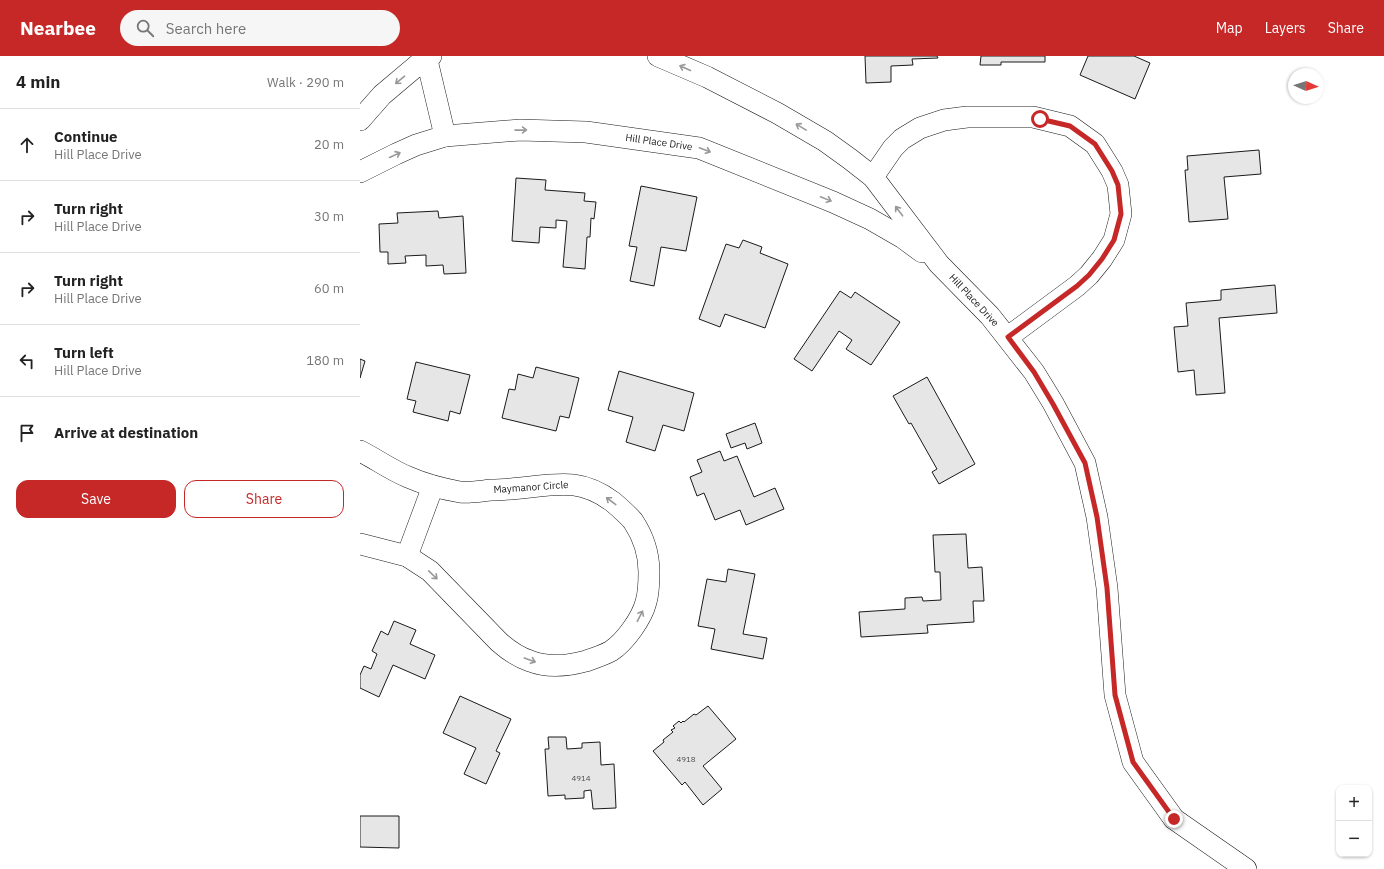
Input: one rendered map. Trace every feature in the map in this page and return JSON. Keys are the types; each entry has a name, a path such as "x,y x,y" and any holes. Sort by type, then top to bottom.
{"street":[{"path":"360,120 382,96 428,56 445,136"},
{"name":"Hill Place Drive","path":"658,56 707,77 777,113 825,142 873,177 939,264 990,316 1034,372 1085,463 1097,517 1107,588 1115,695 1133,762 1174,819 1246,869"},
{"path":"873,177 893,148 902,139 920,128 944,120 967,117 1033,117 1070,126 1095,144 1112,171 1118,185 1121,214 1114,240 1102,259 1089,275 1077,286 1008,337"},
{"name":"Hill Place Drive","path":"360,172 416,145 445,136 520,130 586,132 699,148 834,202 870,219 904,238 939,264"},
{"name":"Maymanor Circle","path":"360,451 407,477 433,486 462,492 518,489 554,484 573,484 590,488 605,496 620,507 632,521 643,540 649,560 649,584 646,604 637,622 625,639 612,650 598,657 579,663 551,666 530,661 511,652 499,642 430,571 407,556 360,544"},
{"path":"407,556 433,486"}],"building":[{"path":"865,56 937,56 938,58 912,59 913,65 891,66 891,82 866,83"},
{"path":"981,56 1045,56 1045,62 1001,62 1001,65 980,65"},
{"path":"1088,56 1134,56 1150,63 1135,99 1080,75"},
{"path":"1259,150 1261,174 1224,177 1228,219 1189,222 1185,170 1188,170 1187,156"},
{"path":"516,178 546,180 545,190 585,193 584,201 596,202 594,219 591,218 590,237 587,237 585,269 563,267 567,221 556,220 556,228 540,227 539,243 512,241"},
{"path":"641,186 697,197 686,251 661,247 654,286 630,281 637,247 629,246"},
{"path":"438,211 439,218 463,216 466,273 444,274 443,265 426,266 426,255 405,256 406,263 388,264 388,252 380,252 379,224 398,223 397,213"},
{"path":"743,240 762,247 760,253 788,264 765,328 725,314 720,327 699,319 726,244 739,248"},
{"path":"1275,285 1277,313 1219,318 1225,393 1196,395 1194,370 1178,372 1174,327 1188,326 1186,303 1221,300 1221,290"},
{"path":"840,291 851,298 855,292 900,322 871,365 846,349 852,340 839,331 812,371 794,359"},
{"path":"360,359 365,361 360,378"},
{"path":"416,362 470,375 460,414 450,411 448,421 413,412 416,401 407,399"},
{"path":"536,367 579,378 569,418 560,416 556,431 502,418 509,389 515,390 518,374 533,378"},
{"path":"619,371 694,393 684,431 663,425 655,451 626,442 633,417 608,410"},
{"path":"927,377 975,464 939,484 932,472 937,469 911,423 909,424 893,396"},
{"path":"755,423 762,443 747,449 745,443 731,448 726,434"},
{"path":"720,451 724,461 737,456 754,497 775,488 784,509 746,525 740,510 715,520 704,493 697,496 690,477 702,472 697,460"},
{"path":"966,534 968,568 982,567 984,601 973,601 974,622 927,625 928,633 861,637 859,612 905,609 905,598 922,597 923,601 941,600 940,572 935,572 933,535"},
{"path":"728,569 755,574 743,634 767,638 763,659 711,649 715,629 698,626 707,579 726,582"},
{"path":"394,621 416,630 410,644 435,655 425,679 393,665 379,697 360,688 360,675 364,666 371,669 377,654 372,651 381,631 388,635"},
{"path":"460,696 511,719 496,751 500,753 486,784 464,774 476,748 443,733"},
{"path":"708,706 736,739 703,766 722,789 703,805 685,782 682,785 653,751 673,732 671,730 675,728 673,726 679,721 681,723 683,721 684,722"},
{"path":"548,737 566,737 567,749 582,748 582,743 600,742 601,765 614,764 616,808 593,809 591,790 584,791 584,798 565,799 565,795 548,796 545,749 549,749"},
{"path":"360,816 399,816 399,848 360,847"}],"route":[{"path":"1040,119 1070,126 1095,144 1112,171 1118,185 1121,214 1114,240 1102,259 1089,275 1077,286 1008,337 1034,372 1085,463 1097,517 1107,588 1115,695 1133,762 1174,819"}]}
